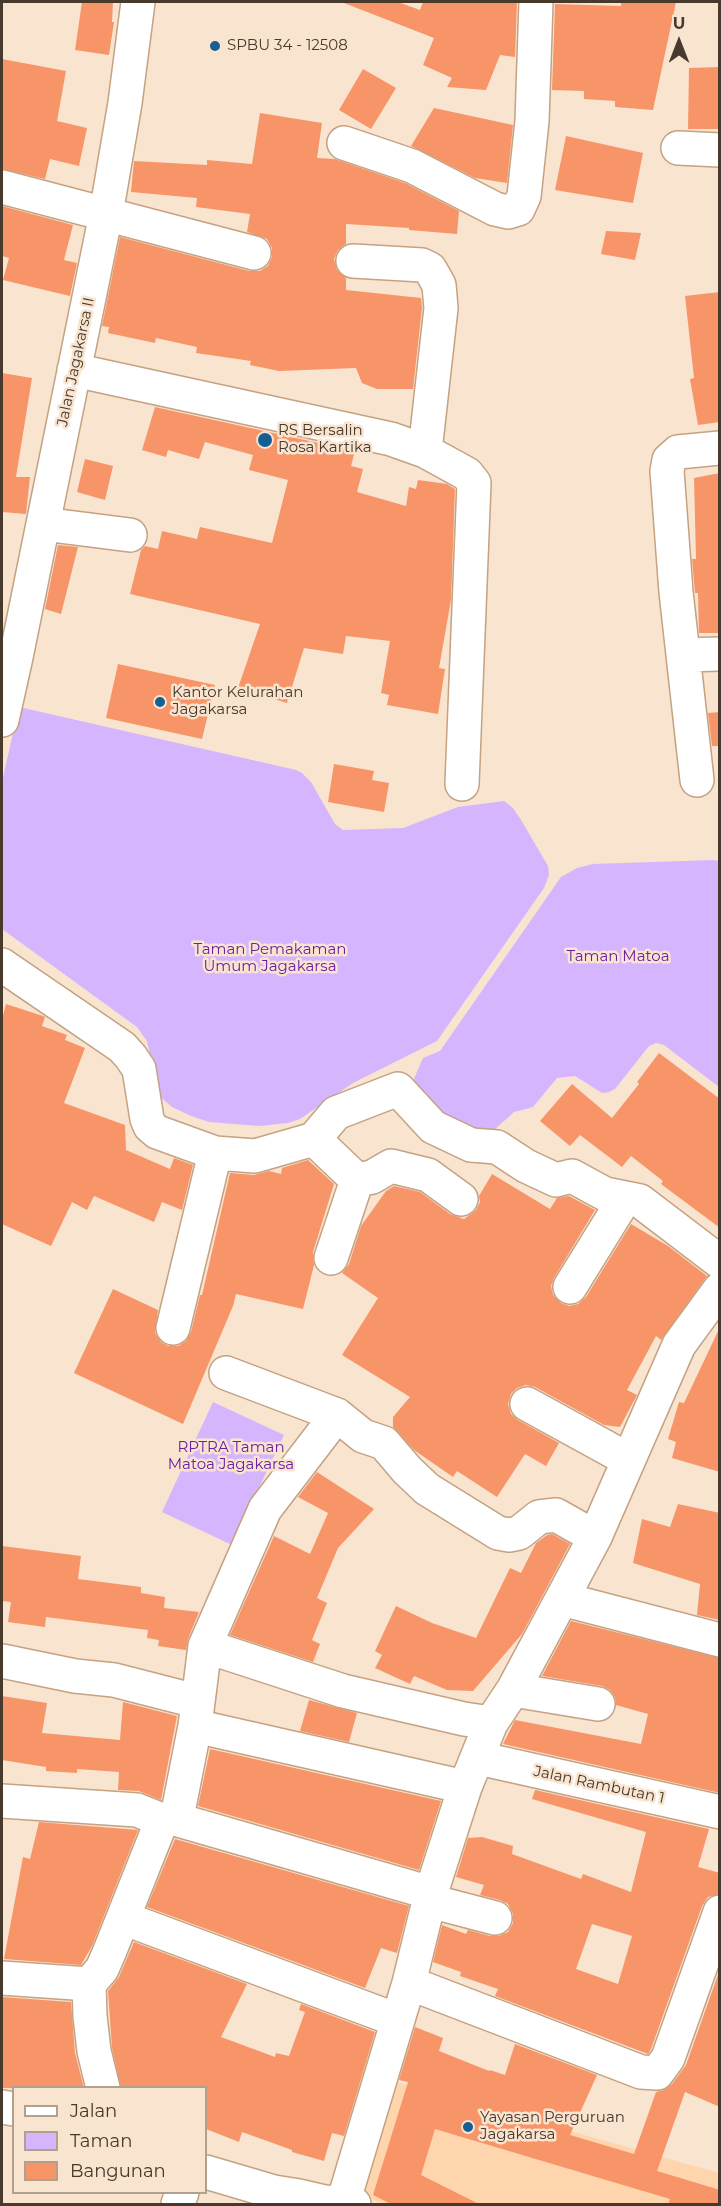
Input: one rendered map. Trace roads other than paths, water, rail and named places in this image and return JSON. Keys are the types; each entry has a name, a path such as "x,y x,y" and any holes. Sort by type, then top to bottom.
{"street":[{"name":"Jalan Jagakarsa II","path":"2,720 9,656 43,524 106,214 125,103 138,2"},
{"path":"344,142 412,166 495,209 508,212 518,209 524,196 532,121 536,2"},
{"path":"678,148 720,150"},
{"path":"2,187 254,253"},
{"path":"353,261 422,265 430,269 440,285 441,308 425,451"},
{"path":"74,370 391,440 425,451 467,474 474,483 462,784"},
{"path":"697,780 683,655 667,471 669,460 678,452 720,448"},
{"path":"43,524 130,535"},
{"path":"683,655 720,654"},
{"path":"2,965 122,1047 139,1070 147,1119 150,1126 158,1132 214,1153 255,1156 314,1139 336,1113 398,1089 433,1127 471,1145 497,1147 526,1166 556,1180 572,1176 605,1194 640,1202 720,1262"},
{"path":"314,1139 357,1180"},
{"path":"172,1328 214,1153"},
{"path":"357,1180 372,1177 391,1166 429,1175 461,1199"},
{"path":"331,1258 357,1180"},
{"path":"570,1287 625,1198"},
{"path":"207,2172 274,2192 325,2202 349,2204 431,1897 472,1772 491,1723 513,1690 595,1537 627,1459 679,1345 720,1288"},
{"path":"226,1373 337,1415 363,1436 384,1443 406,1470 427,1489 498,1533 509,1535 519,1533 539,1517 556,1515 595,1537"},
{"path":"527,1404 627,1459"},
{"path":"337,1415 265,1509 205,1646 176,1813 178,1820 495,1918"},
{"path":"562,1599 720,1640"},
{"path":"205,1646 343,1691 491,1723"},
{"name":"Jalan Rambutan 1","path":"2,1661 75,1676 114,1680 192,1712 472,1772 720,1812"},
{"path":"513,1690 598,1704"},
{"path":"2,1800 128,1809 157,1818 158,1830 123,1918 102,1968 89,1984 94,2051 103,2086"},
{"path":"409,1983 641,2072 652,2074 663,2068 668,2058 719,1916"},
{"path":"123,1918 397,2020"},
{"path":"2,1978 89,1984"}],"place":[{"name":"SPBU 34 - 12508","path":"215,46"},
{"name":"RS Bersalin Rosa Kartika","path":"265,440"},
{"name":"Kantor Kelurahan Jagakarsa","path":"160,702"},
{"name":"Yayasan Perguruan Jagakarsa","path":"468,2127"}],"park label":[{"name":"Taman Matoa","path":"618,957"},
{"name":"Taman Pemakaman Umum Jagakarsa","path":"270,958"},
{"name":"RPTRA Taman Matoa Jagakarsa","path":"231,1456"}]}
